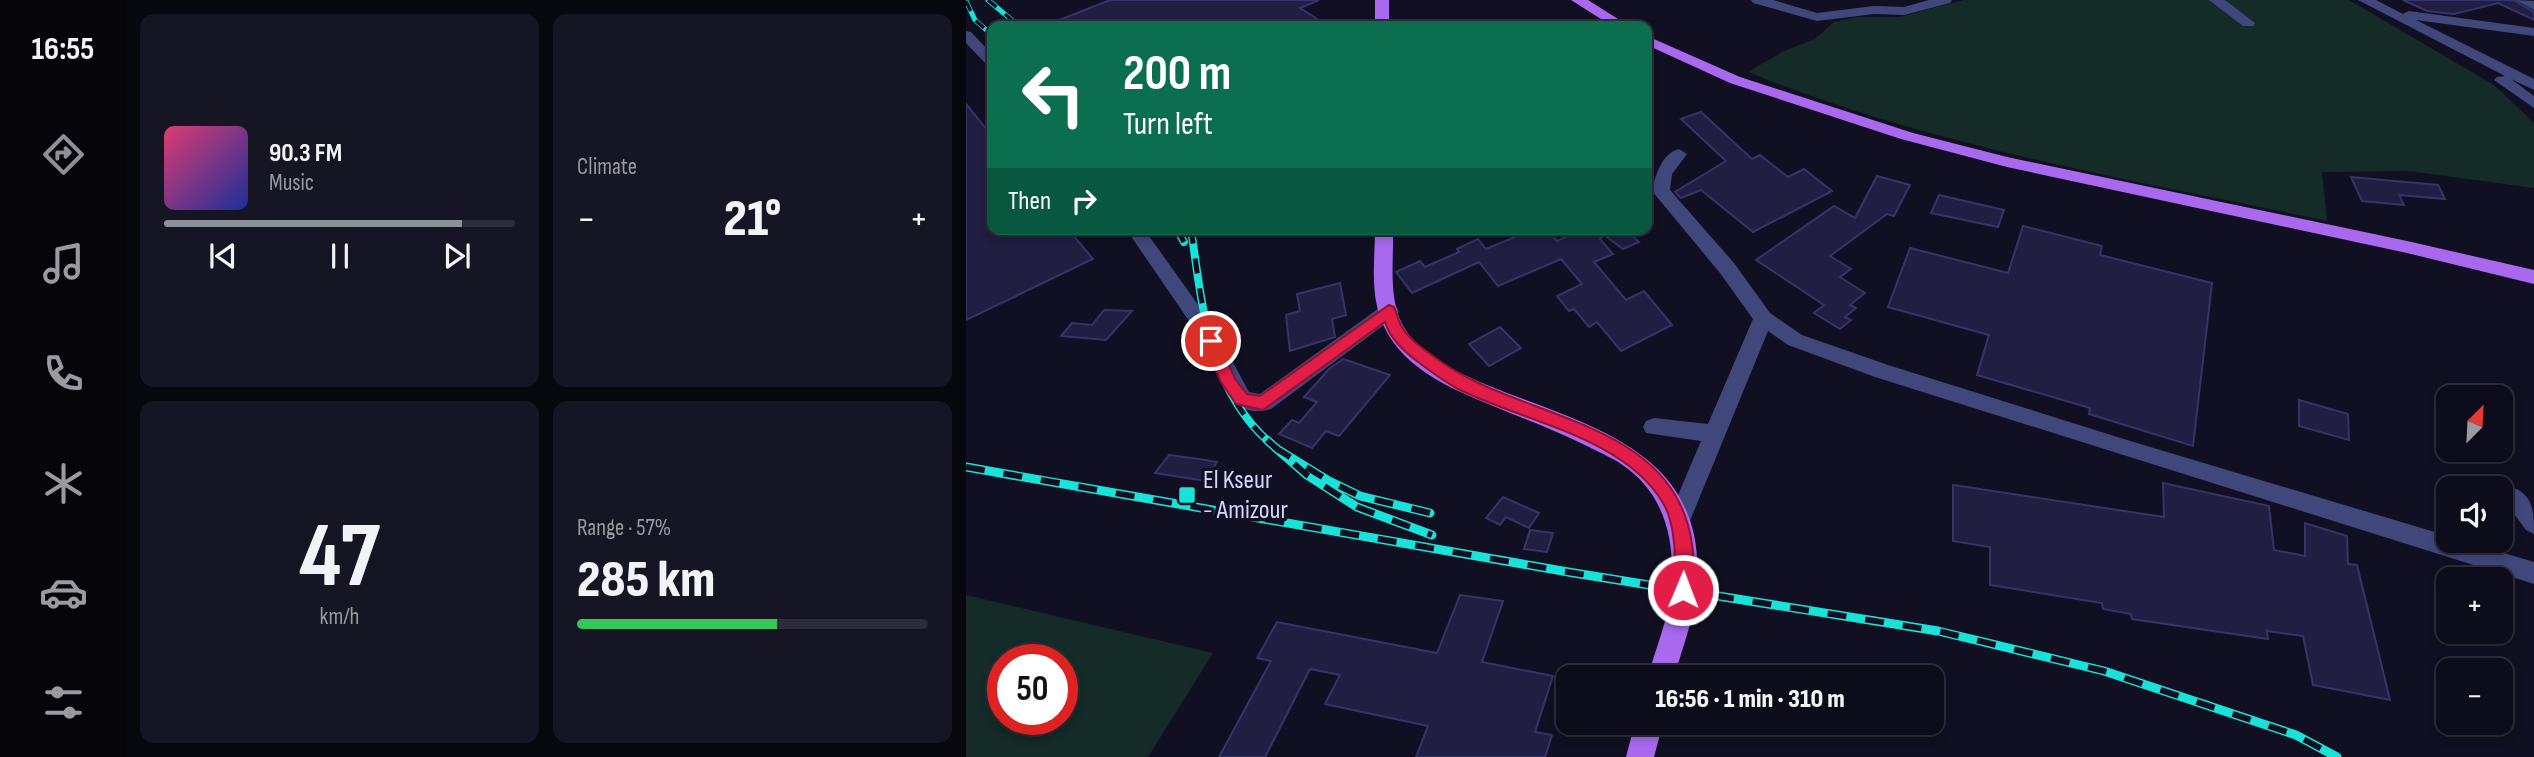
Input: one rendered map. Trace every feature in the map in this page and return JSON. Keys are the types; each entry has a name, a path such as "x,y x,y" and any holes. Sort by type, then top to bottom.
{"main road":[{"path":"1382,0 1382,21"},
{"path":"1578,0 1614,21"},
{"path":"1652,42 1735,80 1906,136 2007,162 2407,247 2534,277"},
{"path":"1384,235 1385,282 1389,311 1395,329 1409,346 1463,384 1557,420 1631,457 1670,499 1679,521 1684,556 1683,596 1664,665"},
{"path":"1640,757 1646,735"}],"street":[{"path":"1758,0 1816,17 1874,10 1904,11 1940,1"},
{"path":"1862,0 1874,10"},
{"path":"1874,10 1891,0"},
{"path":"2216,0 2248,23"},
{"path":"2365,0 2534,85"},
{"path":"2522,0 2534,6"},
{"path":"2393,13 2534,32"},
{"path":"966,35 987,57"},
{"path":"2453,43 2534,103"},
{"path":"1679,154 1664,173 1661,191 1727,268 1763,318 1795,340 1882,371 2127,449 2534,573"},
{"path":"1139,235 1162,272 1208,334 1235,391 1242,400 1263,403 1389,311"},
{"path":"1679,521 1763,318"},
{"path":"1654,427 1715,433"},
{"path":"2514,498 2534,523"}],"green space":[{"path":"1964,0 2349,0 2494,85 2534,123 2534,188 2409,171 2322,172 2327,221 2107,176 1961,141 1818,98 1748,72 1784,51 1815,39 1834,22 1857,17 1899,17"},
{"path":"966,595 1213,653 1148,757 966,757"}],"building":[{"path":"1110,0 1319,0 1300,8 1320,21 1057,21"},
{"path":"2403,0 2513,0 2534,12 2534,20 2498,3 2454,14 2427,11"},
{"path":"966,104 987,130 987,235 1073,235 1093,259 966,320"},
{"path":"1701,112 1752,159 1760,155 1788,177 1804,169 1832,191 1753,232 1701,190 1681,198 1675,192 1726,161 1681,119"},
{"path":"1877,176 1910,185 1894,216 1887,214 1830,256 1851,269 1840,277 1865,293 1850,305 1856,308 1845,317 1851,320 1840,329 1814,313 1824,305 1756,260 1834,206 1855,218"},
{"path":"2351,177 2438,185 2445,199 2399,195 2404,205 2362,201"},
{"path":"1939,195 2004,210 1998,227 1931,213"},
{"path":"2023,226 2102,246 2100,255 2212,283 2193,446 2089,414 2090,408 1977,375 1989,335 1888,307 1910,248 2008,273"},
{"path":"1520,235 1552,235 1557,241 1570,235 1604,235 1600,239 1613,254 1594,262 1626,300 1644,291 1672,325 1621,351 1597,322 1589,327 1574,309 1569,311 1557,296 1582,284 1561,259 1498,286 1479,262 1412,293 1396,272 1420,261 1425,267 1459,252 1457,249 1478,239 1486,249"},
{"path":"1604,235 1631,235 1639,242 1623,249"},
{"path":"1340,283 1346,315 1332,319 1335,337 1290,351 1286,315 1300,311 1297,294"},
{"path":"1104,310 1132,311 1106,340 1061,336 1072,323 1092,325"},
{"path":"1500,327 1521,348 1489,366 1469,344"},
{"path":"1343,359 1390,375 1339,436 1326,431 1312,448 1279,434 1292,420 1299,423 1317,402 1304,397 1329,369"},
{"path":"2299,400 2348,414 2349,440 2299,426"},
{"path":"1169,455 1217,462 1205,481 1155,473"},
{"path":"2163,483 2269,506 2274,550 2305,556 2305,523 2347,536 2348,564 2357,565 2390,700 2313,685 2303,636 2267,631 2268,639 2132,619 2131,614 2103,609 2102,603 1990,585 1990,547 1953,541 1953,485 2164,517"},
{"path":"1503,497 1539,513 1529,528 1506,517 1500,525 1486,518"},
{"path":"1530,530 1553,533 1547,552 1524,549"},
{"path":"1460,595 1503,601 1482,662 1553,676 1535,732 1552,735 1545,757 1416,757 1428,726 1325,704 1340,675 1310,669 1265,757 1219,757 1271,661 1257,658 1277,622 1437,653"}],"railway":[{"path":"988,0 1013,21"},
{"path":"966,1 975,20 987,31"},
{"path":"1180,235 1184,242"},
{"path":"1192,235 1204,315 1220,371 1249,420 1268,441"},
{"path":"1268,441 1277,449"},
{"path":"1277,449 1329,481 1360,496 1430,513"},
{"path":"1277,449 1307,475 1357,507 1432,535"},
{"path":"966,467 1574,573 1938,631 2104,671 2296,735 2337,757"}],"place":[{"name":"El Kseur - Amizour","path":"1187,495"}],"route":[{"path":"1211,341 1229,382 1242,400 1263,403 1389,311 1395,329 1409,346 1438,369 1463,384 1587,434 1631,457 1644,468 1670,499 1679,521 1684,556 1683,590"}]}
